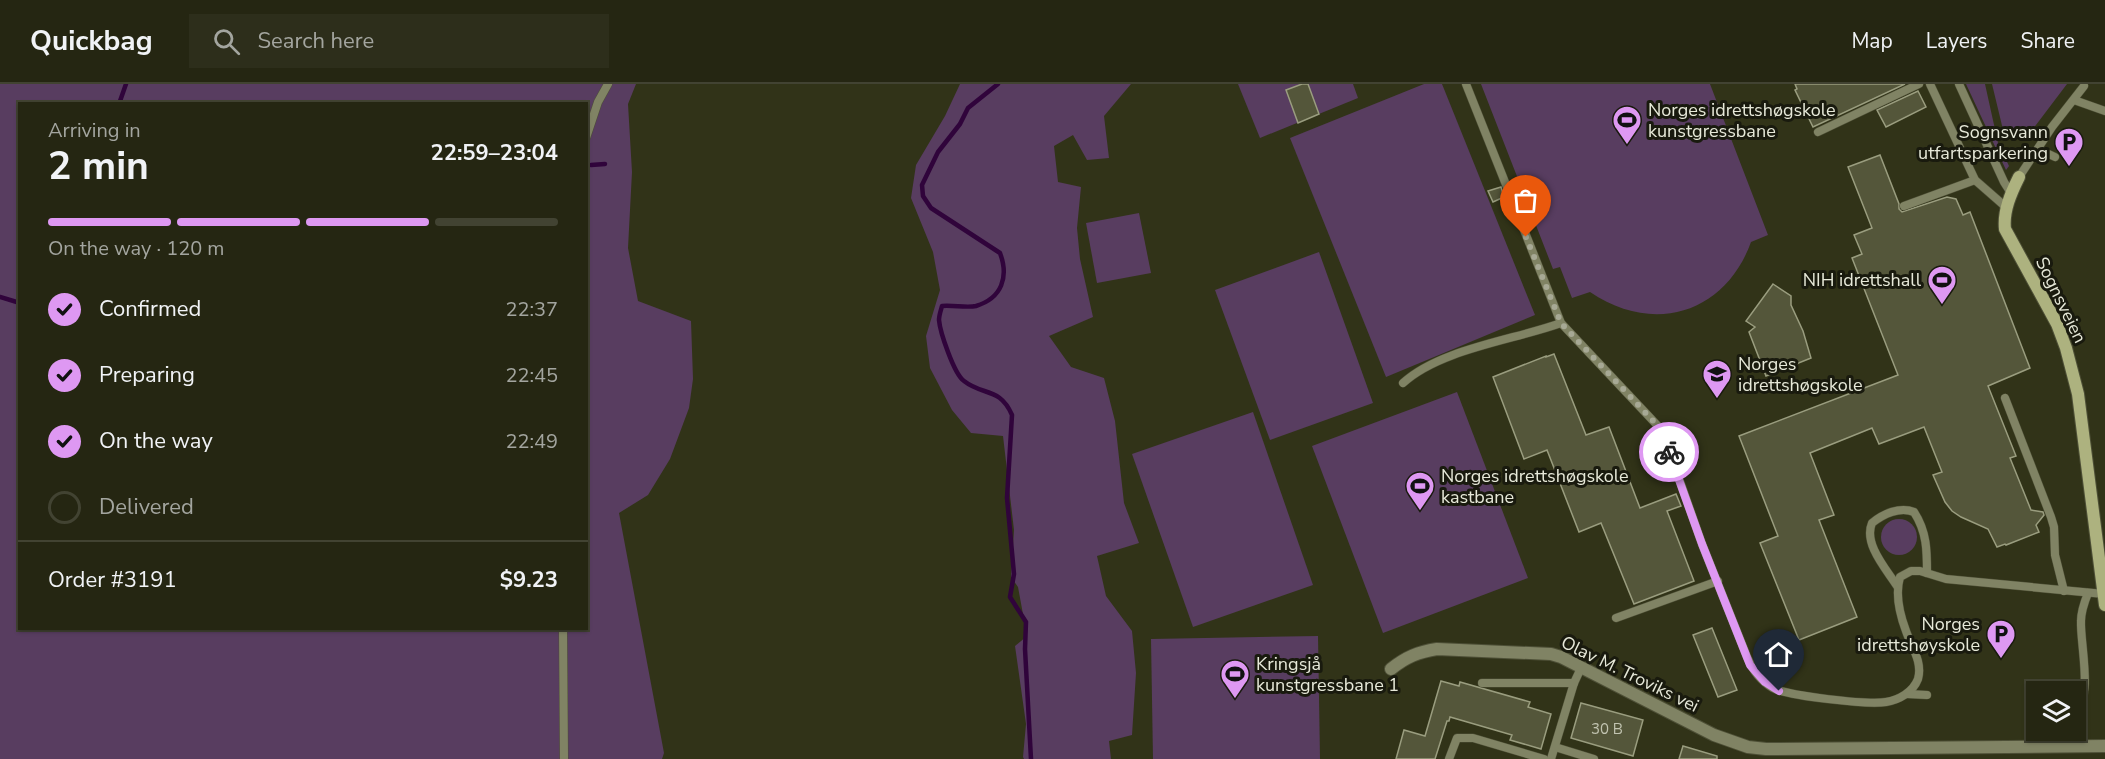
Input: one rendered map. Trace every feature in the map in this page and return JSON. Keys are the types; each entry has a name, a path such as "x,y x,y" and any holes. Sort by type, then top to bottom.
{"street":[{"name":"Sognsveien","path":"2019,177 2007,208 2005,224 2007,235 2057,324 2074,374 2104,599"},
{"name":"Olav M. Troviks vei","path":"1391,669 1406,657 1437,649 1542,652 1561,657 1714,735 1748,747 1781,753 2007,753 2105,746"}],"lane":[{"path":"588,132 598,102 608,84"},
{"path":"1466,84 1561,323 1657,425 1665,439 1750,665 1759,677 1786,694 1876,703 1892,701 1907,694 1927,695"},
{"path":"1818,132 1919,84"},
{"path":"1930,84 1975,180 2007,208"},
{"path":"1959,84 2011,193"},
{"path":"2019,177 2052,127 2084,86"},
{"path":"2074,100 2105,111"},
{"path":"2038,148 2055,157"},
{"path":"1904,206 1975,180"},
{"path":"1403,383 1414,374 1467,351 1532,334 1561,323"},
{"path":"2005,398 2054,526 2055,555 2064,591"},
{"path":"1907,694 1917,679 1919,663 1905,629 1897,586 1875,550 1870,535 1872,523 1899,510 1914,512 1923,530 1927,546 1927,573"},
{"path":"1897,586 1900,577 1911,571 1946,579 2088,593 2104,599"},
{"path":"1617,618 1718,581"},
{"path":"2084,681 2081,624 2082,608 2088,593"},
{"path":"563,630 564,759"},
{"path":"1551,759 1581,668"},
{"path":"1482,683 1575,683"},
{"path":"1449,759 1457,738 1473,738 1544,759"},
{"path":"1555,747 1594,759"}],"shaded area":[{"path":"0,84 636,84 628,104 632,172 628,248 638,301 691,321 693,379 689,408 670,459 648,495 619,513 664,753 662,759 0,759"},
{"path":"960,84 1131,84 1104,116 1109,158 1087,160 1073,135 1054,146 1058,182 1081,187 1077,228 1080,259 1093,317 1049,336 1071,367 1104,378 1115,421 1124,503 1139,543 1097,556 1106,596 1132,631 1136,673 1132,735 1109,741 1111,759 1024,759 1023,757 1026,724 1015,646 1027,636 1018,587 1011,577 1014,530 1003,436 971,433 952,410 930,368 926,336 940,290 933,252 911,198 916,165 945,116"},
{"path":"1238,84 1353,84 1358,98 1260,138"},
{"path":"1424,84 1442,84 1535,315 1386,377 1290,138"},
{"path":"1481,84 1710,84 1768,235 1751,242 1739,267 1724,286 1705,301 1684,310 1662,314 1638,312 1614,305 1590,292 1572,298 1560,267 1553,269"},
{"path":"1966,84 1985,84 1998,143 2009,166 2006,170"},
{"path":"1992,84 2067,84 2030,133 2024,130 2005,138"},
{"path":"1139,213 1151,273 1097,283 1086,223"},
{"path":"1319,252 1373,403 1270,440 1215,290"},
{"name":"Norges idrettshøgskole kastbane","path":"1457,392 1528,578 1383,633 1312,446"},
{"path":"1253,412 1313,585 1193,627 1132,454"},
{"path":"1899,519 1911,525 1917,537 1911,549 1899,555 1887,549 1881,537 1887,525"},
{"name":"Kringsjå kunstgressbane 1","path":"1318,636 1320,759 1153,759 1151,639"}],"building":[{"path":"1308,84 1319,114 1298,123 1286,90"},
{"path":"1795,84 1905,84 1813,127 1795,90 1797,89"},
{"path":"1918,91 1926,107 1886,127 1877,110"},
{"path":"1880,155 1902,212 1947,197 1956,199 1963,215 1970,212 2030,368 1988,386 2016,456 2010,458 2031,510 2043,512 2044,515 2036,525 2039,532 1997,547 1988,529 1961,517 1945,502 1933,475 1942,472 1924,427 1879,444 1872,428 1810,453 1834,515 1819,520 1857,617 1799,640 1760,543 1778,536 1739,436 1898,375 1852,258 1862,254 1854,235 1872,228 1848,167"},
{"path":"1501,187 1504,197 1493,202 1488,191"},
{"path":"1773,284 1791,296 1791,305 1803,331 1811,358 1766,376 1749,332 1755,327 1746,321"},
{"path":"1554,354 1586,435 1609,427 1640,508 1676,494 1681,506 1667,511 1694,581 1634,604 1601,523 1579,532 1547,450 1524,459 1493,377"},
{"path":"1712,628 1737,690 1718,697 1693,635"},
{"path":"1441,681 1459,686 1460,682 1530,702 1528,707 1551,714 1541,749 1510,740 1512,735 1450,717 1435,759 1396,759 1404,730 1425,736"},
{"path":"1581,703 1643,720 1633,756 1571,738"},
{"path":"1683,746 1717,756 1717,759 1679,759"}],"waterway":[{"path":"120,102 126,84"},
{"path":"998,84 968,108 960,124 938,152 922,185 923,196 931,208 1000,253 1003,262 1001,286 992,298 976,306 942,306 939,320 948,352 960,377 971,386 997,396 1012,415 1007,498 1014,574 1010,597 1026,622 1025,649 1031,759"},
{"path":"591,165 605,164"},
{"path":"0,297 18,302"}],"way so far":[{"path":"1526,237 1561,323 1657,425 1669,452"}],"place":[{"name":"Norges idrettshøgskole kunstgressbane","path":"1627,146"},
{"name":"Sognsvann utfartsparkering","path":"2069,168"},
{"name":"NIH idrettshall","path":"1942,306"},
{"name":"Norges idrettshøgskole","path":"1717,400"},
{"name":"Norges idrettshøgskole kastbane","path":"1420,512"},
{"name":"Norges idrettshøyskole","path":"2001,660"},
{"name":"Kringsjå kunstgressbane 1","path":"1235,700"}],"route":[{"path":"1669,452 1702,544 1750,665 1759,677 1779,691"}]}
